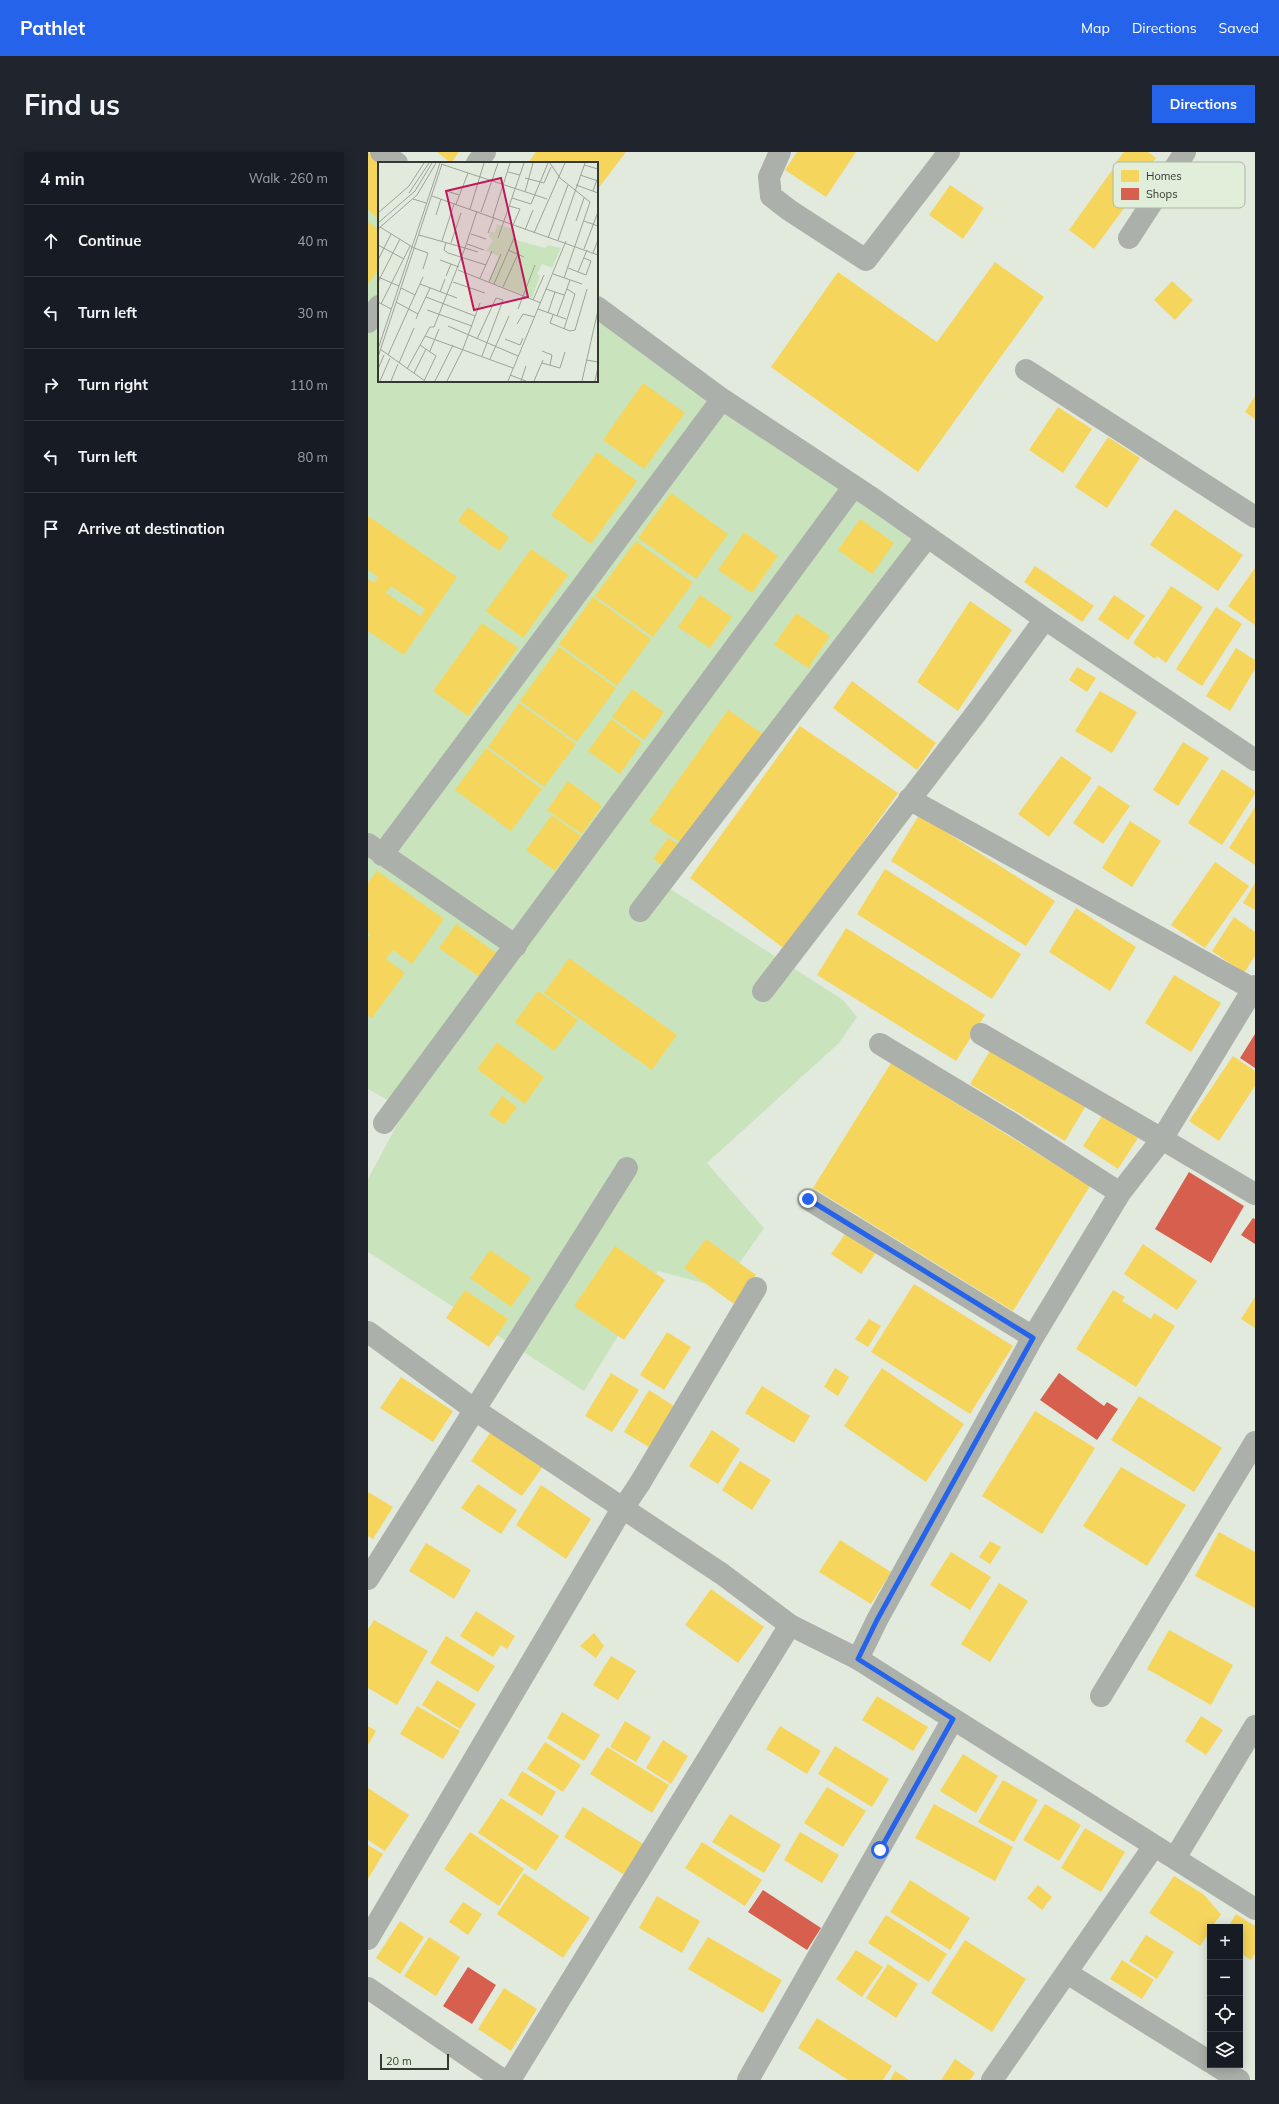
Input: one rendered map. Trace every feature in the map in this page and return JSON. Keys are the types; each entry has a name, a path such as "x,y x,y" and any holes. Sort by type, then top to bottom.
{"street":[{"path":"381,152 396,162"},
{"path":"478,162 485,152"},
{"path":"780,152 769,177 771,196 789,210 866,260 949,152"},
{"path":"1178,162 1185,152"},
{"path":"1129,238 1149,208"},
{"path":"368,322 378,307"},
{"path":"598,308 722,399 854,486 1046,619 1255,760"},
{"path":"1026,370 1255,517"},
{"path":"516,946 375,849 722,399"},
{"path":"384,1123 854,486"},
{"path":"640,911 926,537"},
{"path":"763,991 977,712 1046,619"},
{"path":"862,1652 877,1620 1033,1338 1120,1193 1162,1139 1254,988 909,799"},
{"path":"982,1034 1255,1194"},
{"path":"880,1044 1014,1125 1120,1193"},
{"path":"368,1579 627,1168"},
{"path":"808,1199 1033,1338"},
{"path":"368,1939 621,1510 640,1483 756,1288"},
{"path":"368,1332 479,1405 621,1510 722,1574 790,1625 862,1652 953,1719 1255,1909"},
{"path":"1101,1696 1255,1442"},
{"path":"510,2080 790,1625"},
{"path":"748,2080 953,1719"},
{"path":"1175,1858 1255,1726"},
{"path":"992,2080 1154,1846"},
{"path":"1067,1973 1207,2060"},
{"path":"368,1988 503,2080"},
{"path":"1220,2068 1239,2080"}],"green space":[{"path":"368,163 378,169 378,382 598,382 598,321 932,550 711,820 669,888 843,1000 857,1017 839,1043 707,1163 764,1228 722,1288 658,1271 584,1391 368,1252 368,1179 405,1110 368,1089"}],"building: Homes":[{"path":"368,152 382,162 378,162 378,218 368,210"},
{"path":"437,152 459,152 452,162"},
{"path":"536,152 626,152 598,189 598,162 529,162"},
{"path":"797,152 856,152 826,197 785,170"},
{"path":"1124,152 1148,152 1156,158 1153,162 1116,162"},
{"path":"1113,169 1113,208 1124,208 1094,249 1069,230"},
{"path":"950,185 984,208 963,239 929,215"},
{"path":"368,222 378,229 378,270 368,284"},
{"path":"995,262 1044,297 918,472 771,367 838,272 937,342"},
{"path":"1172,281 1193,300 1175,320 1154,300"},
{"path":"643,383 685,413 644,469 603,440"},
{"path":"1255,396 1255,419 1245,412"},
{"path":"1058,407 1092,429 1063,473 1029,450"},
{"path":"1108,437 1140,458 1107,508 1075,487"},
{"path":"597,452 637,481 591,544 551,515"},
{"path":"671,493 728,534 696,579 638,538"},
{"path":"468,507 509,537 499,551 458,521"},
{"path":"1175,509 1243,555 1218,591 1150,545"},
{"path":"368,516 457,577 404,655 368,631 368,579 374,583 378,577 368,570","holes":["391,586 425,609 421,616 386,593"]},
{"path":"860,519 894,543 872,574 838,550"},
{"path":"744,532 778,556 752,593 718,570"},
{"path":"636,541 693,583 653,637 595,596"},
{"path":"531,549 568,575 523,638 486,611"},
{"path":"1035,566 1094,606 1082,622 1024,582"},
{"path":"1255,568 1255,625 1228,606"},
{"path":"1171,586 1203,607 1166,663 1157,656 1155,659 1133,643"},
{"path":"700,595 732,617 710,648 678,627"},
{"path":"1114,595 1145,616 1128,640 1098,619"},
{"path":"593,597 651,639 617,686 559,644"},
{"path":"970,601 1012,630 958,711 917,682"},
{"path":"1216,607 1242,624 1202,686 1176,669"},
{"path":"796,613 830,636 808,668 774,645"},
{"path":"482,623 518,648 468,716 433,691"},
{"path":"559,647 616,688 577,742 520,701"},
{"path":"1236,648 1255,660 1255,669 1230,711 1206,696"},
{"path":"1077,667 1096,678 1087,692 1069,680"},
{"path":"852,681 936,743 917,770 833,708"},
{"path":"632,689 664,712 644,740 612,717"},
{"path":"1100,691 1137,712 1112,753 1075,731"},
{"path":"519,703 576,744 544,787 488,747"},
{"path":"728,710 763,734 684,845 649,821"},
{"path":"611,719 642,742 620,774 588,751"},
{"path":"800,726 898,793 786,950 690,878"},
{"path":"1183,742 1209,758 1178,806 1153,790"},
{"path":"486,748 542,789 511,831 455,790"},
{"path":"1061,756 1092,778 1049,837 1018,814"},
{"path":"1222,769 1255,791 1255,794 1222,845 1188,823"},
{"path":"568,781 602,806 582,834 547,810"},
{"path":"1099,785 1130,806 1103,844 1073,823"},
{"path":"1255,807 1255,865 1229,848"},
{"path":"552,815 581,836 555,871 526,850"},
{"path":"919,815 1055,901 1026,946 891,861"},
{"path":"1130,821 1161,841 1132,887 1102,868"},
{"path":"668,838 684,848 669,870 653,859"},
{"path":"1215,862 1249,886 1205,948 1171,925"},
{"path":"885,869 1021,954 992,999 857,914"},
{"path":"377,871 444,919 412,964 393,950 386,959 405,973 372,1018 368,1016 368,938 370,935 368,934 368,883"},
{"path":"1255,883 1255,910 1243,903"},
{"path":"1076,908 1136,947 1110,991 1049,952"},
{"path":"1234,917 1255,932 1255,956 1244,973 1212,951"},
{"path":"456,924 499,955 482,979 439,948"},
{"path":"846,928 985,1015 956,1061 817,975"},
{"path":"569,958 677,1035 652,1070 544,993"},
{"path":"1174,975 1221,1003 1191,1052 1145,1023"},
{"path":"538,991 578,1020 554,1051 515,1022"},
{"path":"497,1042 544,1077 525,1104 477,1069"},
{"path":"993,1046 1088,1102 1065,1141 970,1084"},
{"path":"1233,1056 1255,1071 1255,1086 1219,1141 1189,1121"},
{"path":"891,1063 1090,1186 1013,1311 813,1188"},
{"path":"502,1096 517,1107 504,1125 489,1114"},
{"path":"1103,1114 1138,1138 1118,1169 1083,1146"},
{"path":"848,1230 877,1251 861,1274 831,1254"},
{"path":"706,1239 756,1275 734,1304 684,1268"},
{"path":"1143,1244 1197,1281 1177,1310 1124,1274"},
{"path":"615,1246 665,1280 624,1340 574,1306"},
{"path":"490,1250 531,1278 511,1307 470,1278"},
{"path":"914,1284 1013,1346 970,1414 871,1352"},
{"path":"465,1290 508,1319 489,1347 446,1318"},
{"path":"1113,1290 1125,1297 1122,1301 1151,1319 1154,1313 1175,1326 1136,1387 1076,1349"},
{"path":"1255,1297 1255,1328 1241,1319"},
{"path":"869,1319 881,1326 868,1347 855,1339"},
{"path":"667,1332 691,1347 664,1390 640,1375"},
{"path":"835,1368 849,1377 838,1396 824,1387"},
{"path":"882,1368 964,1424 926,1482 844,1426"},
{"path":"611,1373 639,1390 612,1432 585,1416"},
{"path":"401,1377 453,1411 433,1442 380,1408"},
{"path":"762,1386 810,1416 794,1443 745,1413"},
{"path":"649,1390 677,1408 652,1449 624,1432"},
{"path":"1139,1396 1222,1448 1194,1492 1111,1440"},
{"path":"1035,1411 1095,1448 1042,1534 982,1496"},
{"path":"492,1430 544,1465 522,1496 471,1461"},
{"path":"712,1430 740,1449 718,1484 689,1466"},
{"path":"740,1461 771,1480 752,1510 722,1490"},
{"path":"1121,1467 1186,1505 1147,1566 1083,1526"},
{"path":"478,1484 517,1510 501,1534 461,1508"},
{"path":"541,1485 591,1519 566,1559 516,1525"},
{"path":"368,1492 393,1507 373,1539 368,1536"},
{"path":"1219,1532 1255,1552 1255,1608 1195,1576"},
{"path":"840,1540 891,1572 871,1604 819,1572"},
{"path":"990,1541 1001,1547 990,1564 979,1557"},
{"path":"426,1543 471,1570 454,1599 409,1571"},
{"path":"951,1552 991,1577 970,1610 930,1585"},
{"path":"999,1583 1028,1601 990,1662 961,1644"},
{"path":"711,1589 764,1627 738,1663 685,1625"},
{"path":"476,1611 515,1636 507,1649 501,1645 493,1657 460,1636"},
{"path":"374,1620 428,1651 397,1705 368,1688 368,1629"},
{"path":"1169,1630 1233,1665 1211,1705 1147,1669"},
{"path":"594,1633 604,1646 596,1658 580,1646"},
{"path":"446,1636 495,1666 478,1692 430,1663"},
{"path":"611,1656 636,1671 618,1700 593,1685"},
{"path":"437,1680 476,1704 460,1729 422,1705"},
{"path":"877,1696 928,1727 913,1751 862,1720"},
{"path":"417,1706 460,1731 443,1759 400,1734"},
{"path":"562,1712 600,1735 584,1761 547,1738"},
{"path":"1201,1716 1223,1730 1206,1755 1185,1741"},
{"path":"625,1721 651,1737 636,1762 610,1747"},
{"path":"368,1726 376,1731 368,1745"},
{"path":"780,1726 821,1751 807,1774 766,1749"},
{"path":"663,1740 688,1756 671,1784 646,1768"},
{"path":"545,1742 581,1765 563,1792 527,1769"},
{"path":"835,1746 889,1779 872,1807 818,1774"},
{"path":"607,1747 669,1785 652,1813 590,1774"},
{"path":"963,1754 998,1776 976,1813 940,1791"},
{"path":"522,1771 556,1792 542,1816 508,1795"},
{"path":"1003,1780 1038,1800 1014,1842 978,1822"},
{"path":"827,1787 866,1811 843,1847 804,1823"},
{"path":"368,1788 409,1815 385,1851 368,1840"},
{"path":"501,1798 559,1836 536,1871 478,1833"},
{"path":"934,1804 1013,1847 995,1881 915,1838"},
{"path":"1045,1804 1081,1825 1059,1861 1023,1840"},
{"path":"583,1807 645,1845 626,1876 564,1837"},
{"path":"730,1814 781,1845 764,1873 712,1842"},
{"path":"1085,1828 1125,1852 1101,1892 1061,1868"},
{"path":"470,1832 524,1869 499,1906 444,1869"},
{"path":"800,1832 839,1855 822,1883 784,1860"},
{"path":"702,1842 762,1880 745,1906 685,1868"},
{"path":"368,1845 383,1854 368,1879"},
{"path":"524,1873 590,1918 563,1958 497,1914"},
{"path":"1174,1876 1203,1894 1221,1914 1214,1924 1207,1924 1207,1936 1200,1946 1149,1913"},
{"path":"910,1880 970,1918 950,1950 890,1912"},
{"path":"1038,1885 1052,1897 1042,1910 1027,1898"},
{"path":"657,1896 700,1921 682,1953 639,1928"},
{"path":"463,1902 482,1914 468,1935 449,1922"},
{"path":"1236,1914 1255,1926 1255,1954 1251,1960 1243,1955 1243,1924 1230,1924"},
{"path":"886,1915 947,1954 929,1982 868,1943"},
{"path":"400,1921 424,1937 400,1974 376,1958"},
{"path":"1146,1935 1174,1952 1157,1979 1129,1961"},
{"path":"429,1937 460,1957 436,1996 404,1976"},
{"path":"708,1937 782,1980 763,2013 688,1969"},
{"path":"965,1940 1026,1979 992,2032 931,1993"},
{"path":"856,1950 883,1967 862,1997 836,1979"},
{"path":"1122,1960 1154,1980 1142,1999 1110,1979"},
{"path":"888,1964 918,1984 896,2018 866,1998"},
{"path":"504,1988 537,2009 511,2051 478,2029"},
{"path":"817,2018 892,2066 883,2080 848,2080 798,2048"},
{"path":"955,2059 975,2073 970,2080 941,2080"},
{"path":"895,2071 909,2080 890,2080"}],"building: Shops":[{"path":"1255,1034 1255,1068 1240,1058"},
{"path":"1189,1172 1244,1206 1211,1263 1155,1229"},
{"path":"1253,1218 1255,1219 1255,1244 1241,1235"},
{"path":"1059,1373 1104,1406 1107,1402 1118,1409 1097,1440 1040,1400"},
{"path":"763,1890 821,1928 807,1950 748,1912"},
{"path":"468,1967 496,1985 472,2024 443,2006"}],"route":[{"path":"808,1199 1033,1338 877,1620 858,1659 953,1719 880,1850"}]}
